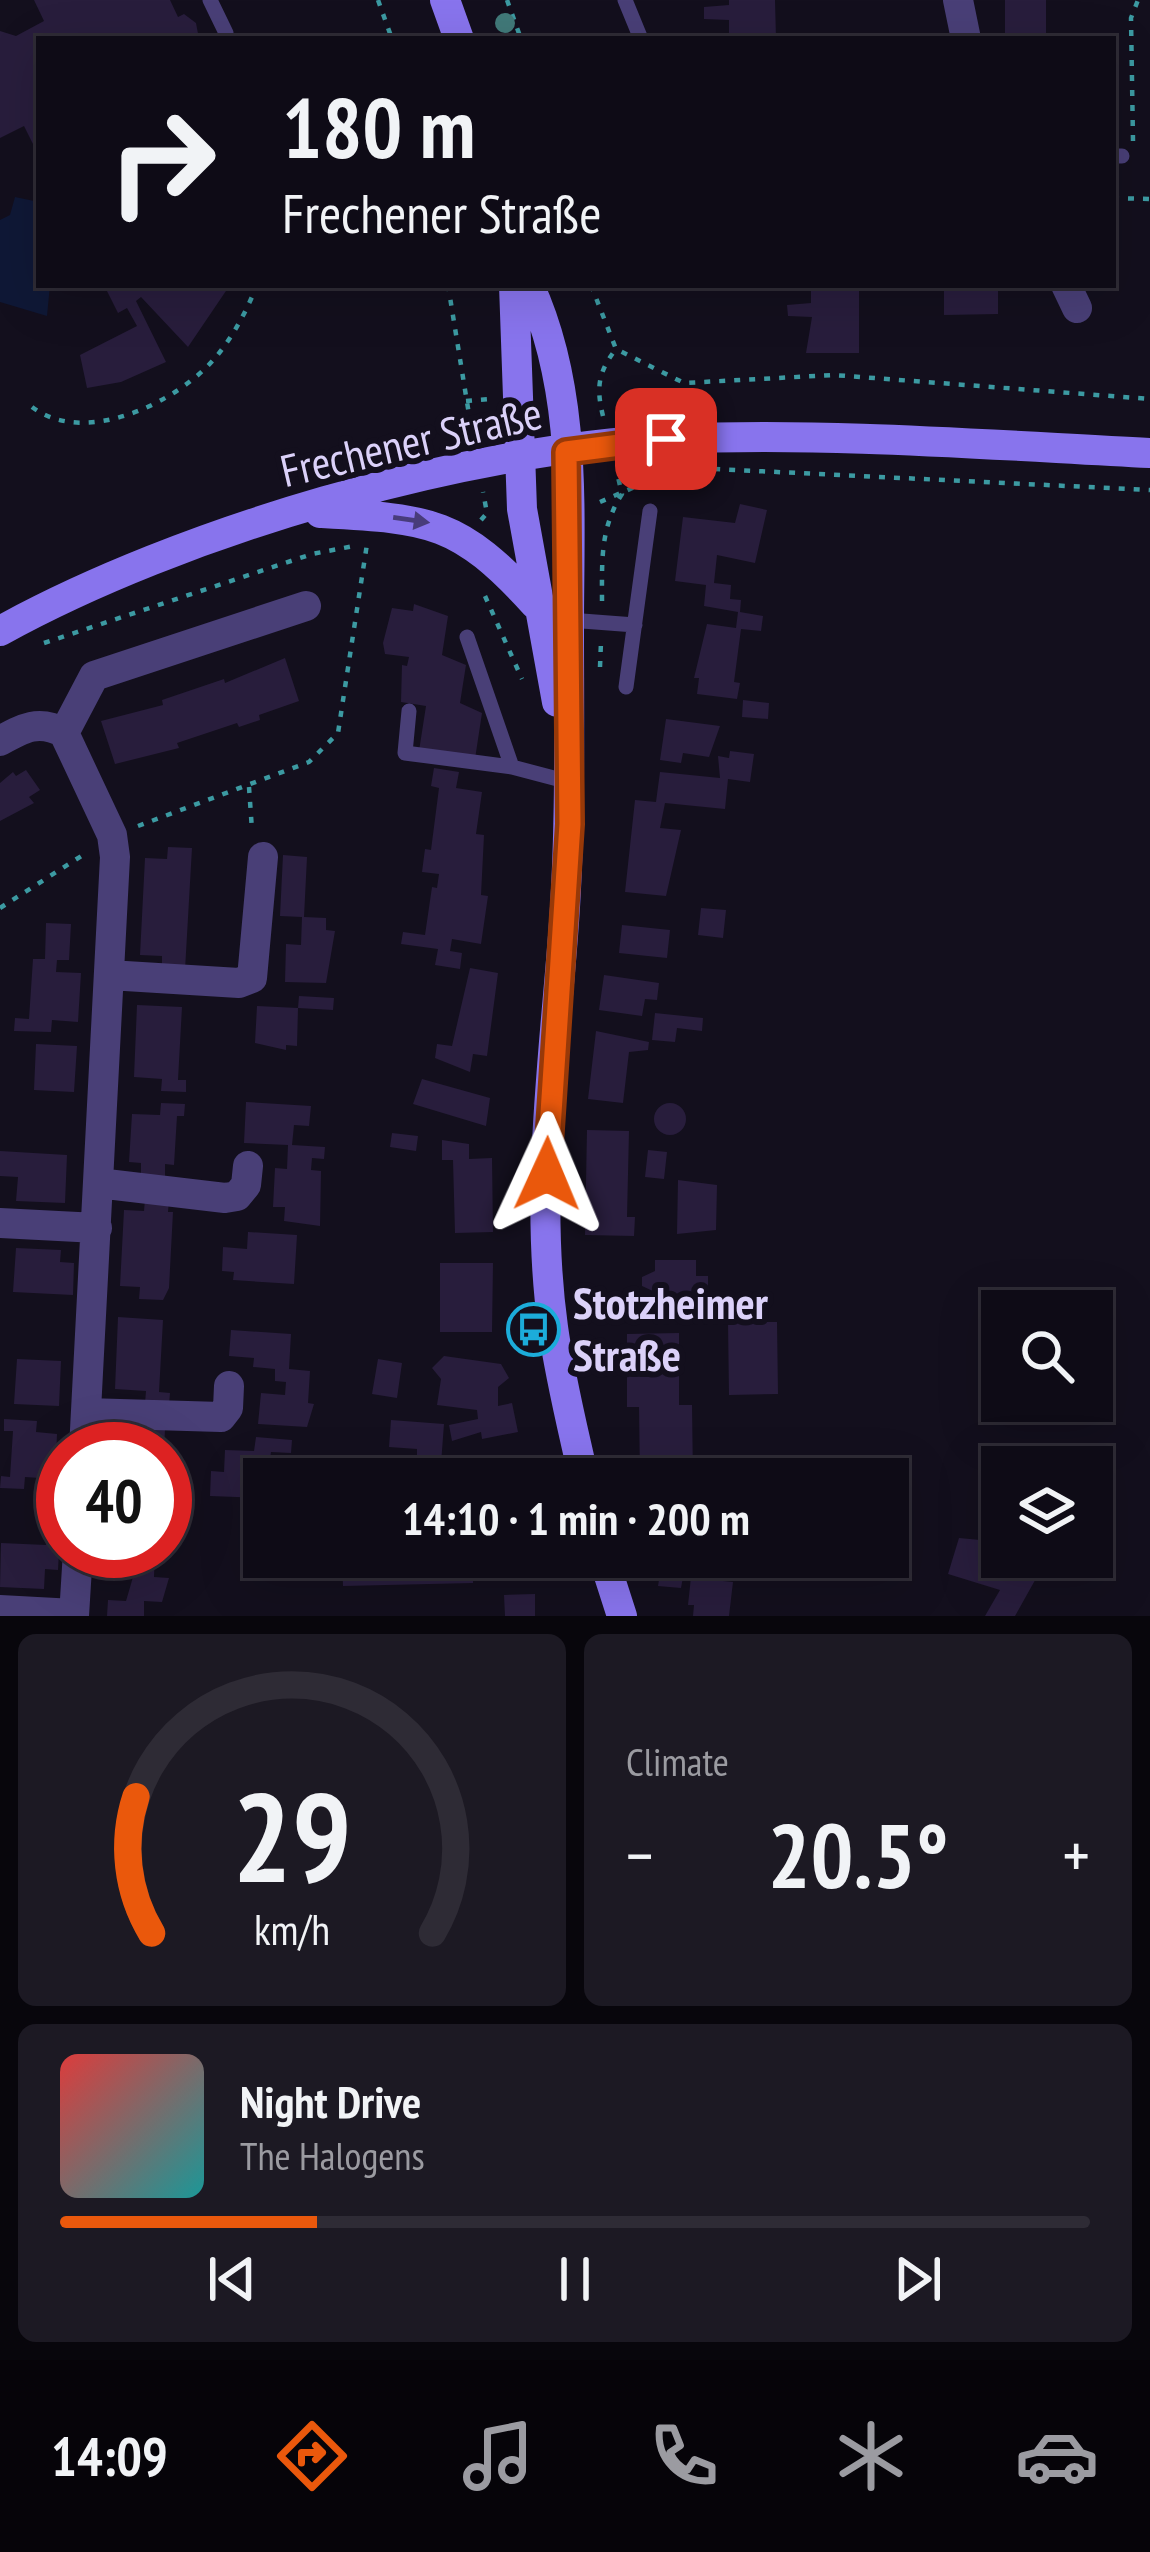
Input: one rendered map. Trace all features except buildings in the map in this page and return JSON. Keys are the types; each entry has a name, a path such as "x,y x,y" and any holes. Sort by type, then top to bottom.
{"street":[{"path":"445,0 458,36"},
{"path":"958,0 965,36"},
{"path":"514,288 522,509 569,770"},
{"path":"530,288 549,333 569,505 569,770 547,1133 548,1258 553,1326 580,1458"},
{"name":"Frechener Straße","path":"0,631 151,564 294,512 453,470 520,458 666,439 1150,453"},
{"path":"294,512 434,523 469,540 536,604"},
{"path":"64,733 94,676 306,606"},
{"path":"0,740 27,725 50,725 64,733 112,835 86,1422"},
{"path":"109,975 239,983 252,978 262,857"},
{"path":"98,1183 225,1198 237,1196 246,1185 248,1166"},
{"path":"0,1223 97,1228"},
{"path":"86,1413 221,1417 228,1408 229,1386"},
{"path":"0,1610 74,1615 76,1578"},
{"path":"610,1578 622,1616"}],"lane":[{"path":"210,0 226,34"},
{"path":"625,0 639,36"},
{"path":"626,686 650,511"},
{"path":"569,620 635,625"},
{"path":"467,637 512,767"},
{"path":"409,711 405,752 569,770"}],"path":[{"path":"378,0 391,36"},
{"path":"507,0 520,36"},
{"path":"1133,141 1131,18 1138,0"},
{"path":"1116,198 1150,200"},
{"path":"32,407 49,420 73,424 100,421 176,392 214,359 255,288"},
{"path":"448,288 466,401"},
{"path":"592,288 616,350 684,382 834,374 1150,399"},
{"path":"600,669 602,548 608,515 622,494 597,392 601,368 616,350"},
{"path":"569,505 622,494 660,476 715,469 1150,490"},
{"path":"487,513 522,509"},
{"path":"0,908 112,835 309,762 338,733 367,543"},
{"path":"31,648 312,554 367,543 388,544"},
{"path":"479,584 523,680"},
{"path":"249,788 253,850 262,857"}],"water":[{"path":"15,197 36,201 36,288 50,288 47,316 0,302 0,220 10,215"}],"place":[{"name":"Stotzheimer Straße","path":"534,1329"}],"route":[{"path":"547,1174 570,824 566,452 666,439"}]}
